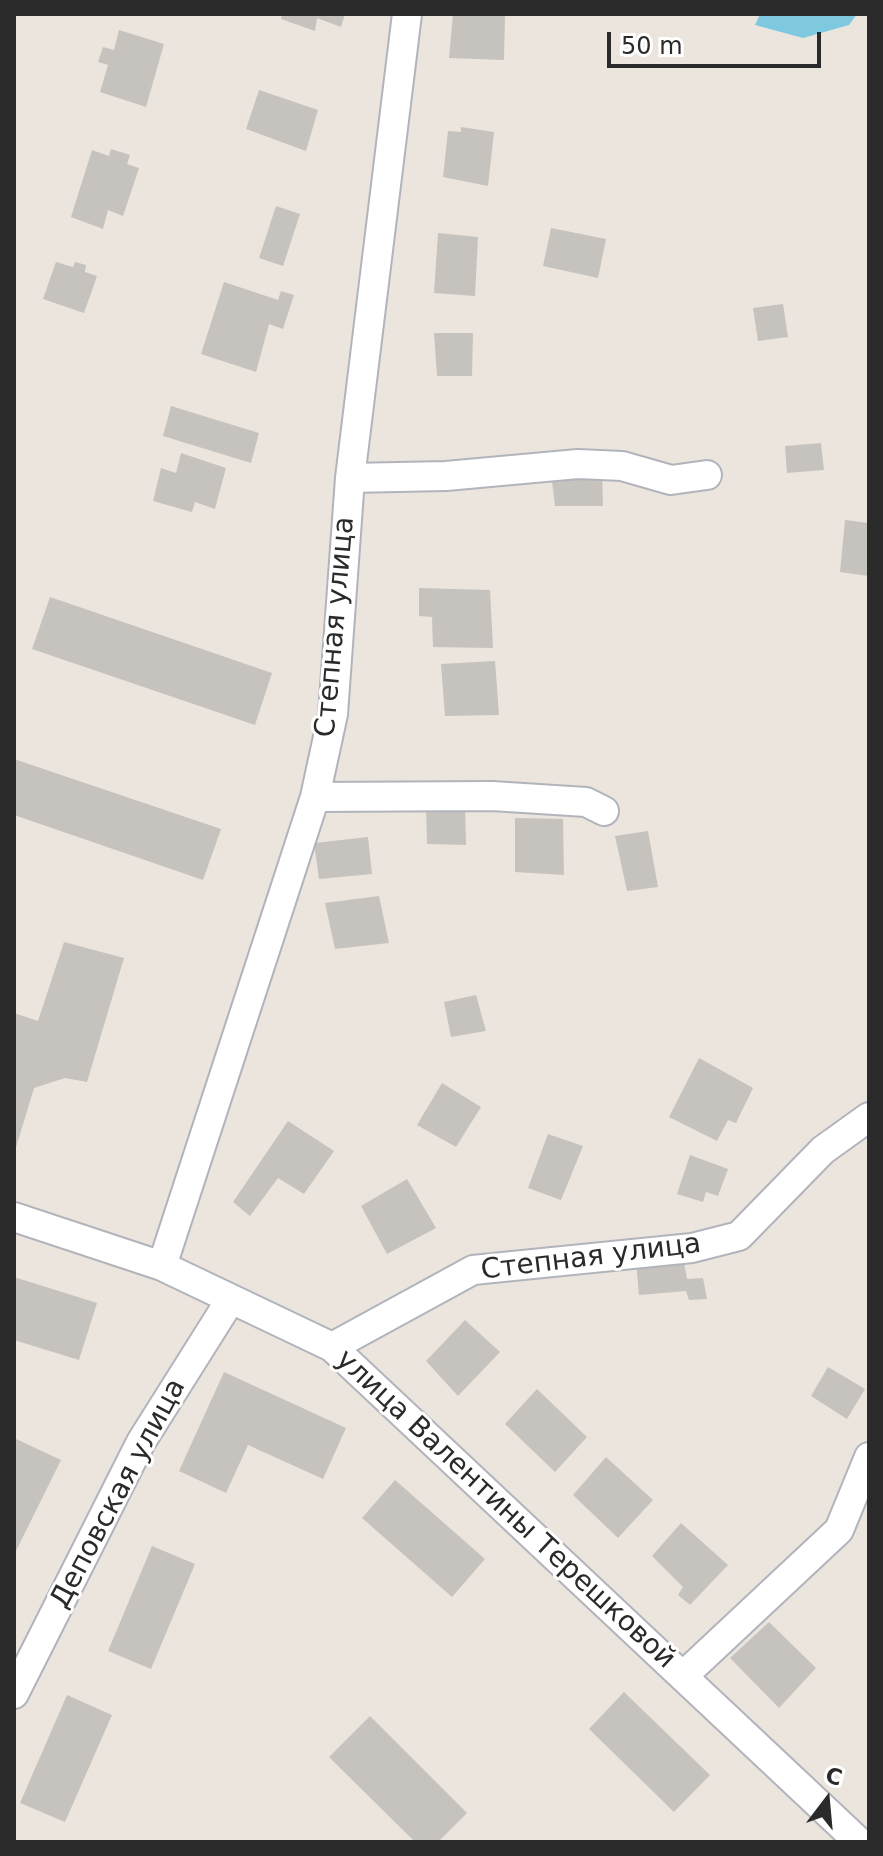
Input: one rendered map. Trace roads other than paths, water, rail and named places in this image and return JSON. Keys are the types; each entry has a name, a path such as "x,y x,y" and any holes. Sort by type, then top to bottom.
{"street":[{"name":"Степная улица","path":"162,1266 315,797 333,714 350,478 407,14"},
{"path":"350,478 446,476 578,464 622,466 671,480 707,475"},
{"path":"315,797 492,796 586,802 604,811"},
{"name":"Степная улица","path":"332,1347 473,1270 692,1248 739,1236 823,1150 869,1117"},
{"name":"улица Валентины Терешковой","path":"14,1217 162,1266 332,1347 859,1842"},
{"name":"Деповская улица","path":"14,1694 141,1442 231,1299"},
{"path":"683,1676 839,1530 869,1457"}],"water":[{"path":"760,14 857,14 849,25 803,38 755,25"}]}
